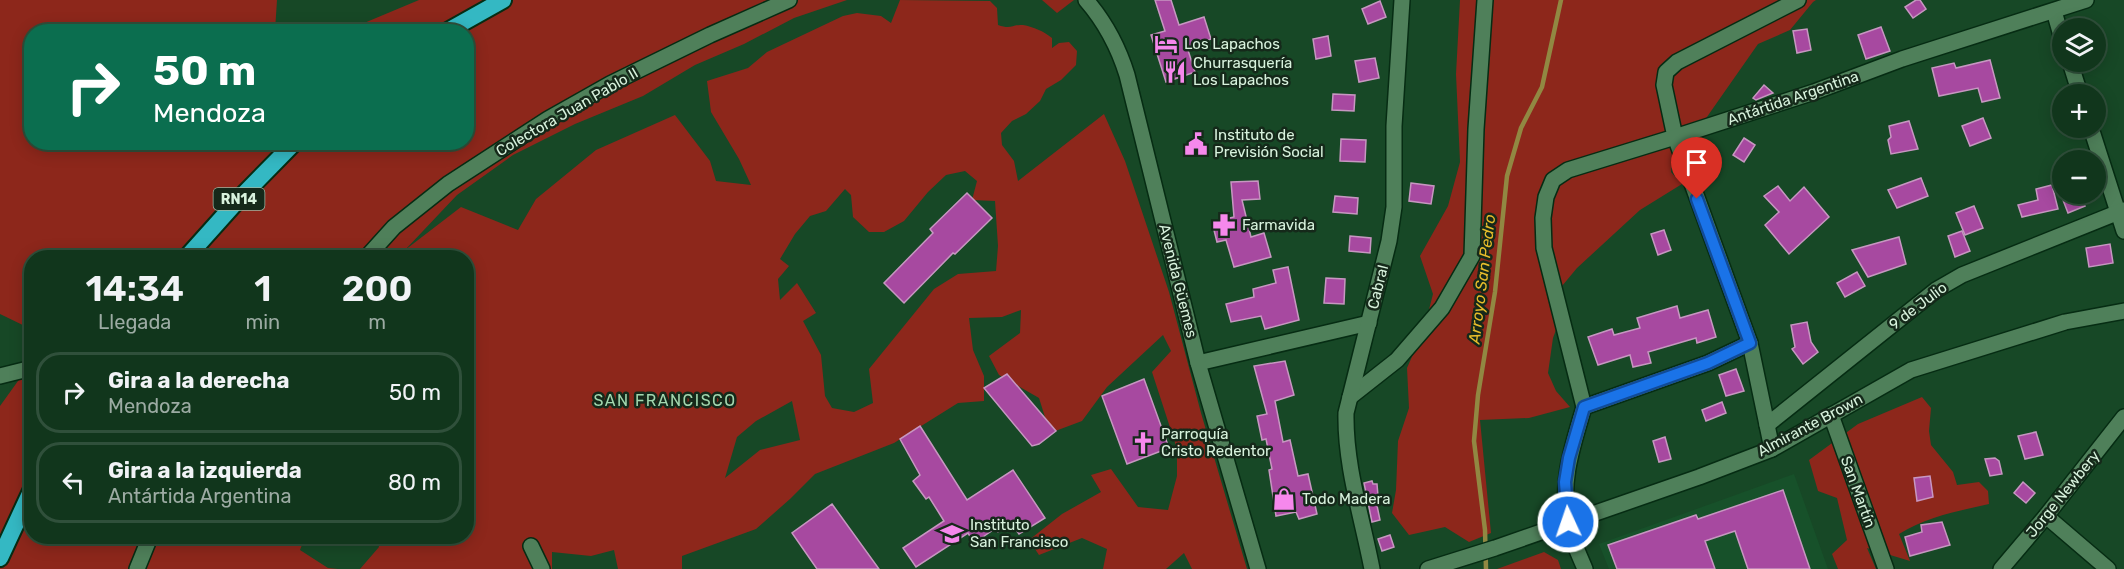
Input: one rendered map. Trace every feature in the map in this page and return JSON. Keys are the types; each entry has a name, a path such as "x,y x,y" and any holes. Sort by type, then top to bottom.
{"highway":[{"path":"460,24 503,0"},
{"name":"RN14","path":"193,250 287,150"},
{"path":"0,558 24,506"},
{"path":"0,549 15,525"}],"street":[{"name":"Colectora Juan Pablo II","path":"373,250 394,227 448,184 548,119 609,84 789,0"},
{"name":"Avenida Güemes","path":"1086,0 1102,19 1120,50 1198,363 1258,569"},
{"name":"Cabral","path":"1372,569 1346,441 1346,413 1389,241 1394,207 1394,126 1402,0"},
{"path":"1350,397 1397,360 1435,317 1472,256 1476,129 1485,0"},
{"path":"1772,449 1750,343 1675,137 1664,86 1666,72 1677,62 1798,0"},
{"name":"Antártida Argentina","path":"1584,407 1544,248 1543,218 1546,197 1553,180 1568,170 1814,93 1902,59 2086,0"},
{"path":"2054,11 2056,18"},
{"path":"2095,138 2121,211 2124,231"},
{"name":"9 de Julio","path":"1767,425 1936,290 1962,275 2121,211"},
{"name":"Almirante Brown","path":"1428,569 1699,477 1772,449 1911,370 2065,322 2124,311"},
{"path":"1198,363 1368,323"},
{"path":"1585,569 1568,522 1565,482 1569,458 1584,407 1708,363 1750,343"},
{"path":"0,376 24,370"},
{"name":"San Martín","path":"1831,415 1886,569"},
{"name":"Jorge Newbery","path":"2001,569 2124,417"},
{"path":"2046,516 2108,569"},
{"path":"137,569 147,544"},
{"path":"531,546 542,569"}],"shaded area":[{"path":"0,0 277,0 275,24 24,24 24,150 474,150 474,24 362,24 419,0 847,0 794,18 744,44 695,65 643,96 575,124 513,155 457,195 405,250 24,250 24,326 0,314"},
{"path":"900,0 990,1 997,8 998,25 1031,27 1052,38 1052,48 1059,43 1069,42 1077,51 1076,65 1061,80 1046,89 1040,101 1026,114 1012,121 1001,133 1002,145 1014,161 1018,181 1104,114 1125,161 1169,292 1201,413 1247,569 1192,569 1184,553 1166,569 1103,569 1107,549 1082,538 1039,555 1029,540 1062,514 1101,492 1091,475 1111,469 1138,507 1168,510 1177,476 1177,449 1152,372 1171,351 1163,335 1107,387 1082,421 1050,433 1039,398 999,375 989,356 1020,333 1021,310 1002,317 969,318 973,350 984,376 984,401 958,403 894,443 815,474 756,529 682,556 682,569 618,569 614,550 591,556 552,552 552,569 360,569 379,547 378,544 474,544 474,250 405,250 461,207 518,230 536,199 596,150 675,115 710,161 716,181 751,185 739,159 711,112 707,81 748,68 767,52 843,16 857,13 881,16 891,23","holes":["965,171 977,181 972,200 995,201 998,246 996,271 958,274 934,289 869,369 873,403 854,412 832,408 825,396 821,355 803,321 816,313 797,283 780,300 778,279 789,266 780,259 795,234 810,216 826,211 845,189 851,195 853,217 869,232 884,232 904,221 928,192 946,175","792,401 800,440 760,450 725,478 737,437 756,421"]},
{"path":"1042,0 1074,0 1057,13"},
{"path":"1460,0 1816,0 1790,30 1758,44 1702,124 1675,137 1671,172 1682,184 1640,210 1577,268 1562,286 1564,308 1553,338 1548,373 1556,391 1570,407 1529,418 1480,420 1491,533 1469,542 1445,527 1409,535 1392,513 1396,490 1398,441 1409,408 1407,368 1424,329 1433,294 1420,256 1448,206 1460,162 1456,74"},
{"path":"24,373 24,544 302,544 300,550 328,568 338,569 0,569 0,406"},
{"path":"1922,397 1931,408 1929,431 1931,445 1953,472 1957,485 1979,482 1988,491 1989,504 1931,519 1899,534 1910,561 1867,548 1876,569 1838,569 1832,554 1847,540 1837,498 1818,491 1809,460 1858,424"},
{"path":"1794,474 1828,569 1609,569 1599,544"},
{"path":"1544,552 1558,560 1561,569 1497,569"}],"building":[{"path":"1155,0 1171,0 1179,25 1204,17 1211,39 1187,47 1195,72 1166,82 1151,35 1165,31"},
{"path":"1920,0 1926,9 1913,18 1905,7"},
{"path":"1380,1 1386,17 1368,24 1362,9"},
{"path":"1881,27 1890,51 1866,59 1858,35"},
{"path":"1807,29 1811,50 1797,53 1793,31"},
{"path":"1328,36 1331,56 1316,59 1313,39"},
{"path":"1375,58 1379,78 1359,82 1355,61"},
{"path":"1990,60 2000,98 1982,102 1978,88 1939,96 1932,68 1954,63 1956,68"},
{"path":"1764,85 1773,93 1756,100 1753,98"},
{"path":"1333,94 1355,95 1354,111 1332,110"},
{"path":"1983,118 1991,138 1970,146 1962,126"},
{"path":"1909,121 1918,149 1891,154 1888,140 1891,137 1889,126"},
{"path":"1744,138 1755,145 1744,162 1733,155"},
{"path":"1341,139 1366,140 1365,162 1340,161"},
{"path":"1921,178 1928,196 1897,208 1888,190"},
{"path":"1258,181 1260,199 1242,200 1251,237 1264,233 1271,257 1234,267 1226,240 1217,242 1212,222 1234,217 1231,182"},
{"path":"1411,183 1434,186 1431,204 1409,201"},
{"path":"2052,185 2052,204 2057,204 2058,209 2022,217 2018,205 2038,200 2036,189"},
{"path":"1778,186 1790,201 1804,187 1829,217 1789,254 1765,225 1779,212 1764,196"},
{"path":"967,193 992,218 955,254 953,253 904,303 884,283 933,233 930,229"},
{"path":"1335,196 1358,198 1357,214 1333,212"},
{"path":"2065,204 2084,204 2085,206 2068,213"},
{"path":"1974,206 1983,228 1965,235 1956,213"},
{"path":"1664,230 1671,250 1658,255 1651,234"},
{"path":"1962,231 1970,251 1955,257 1948,236"},
{"path":"1350,236 1371,238 1370,253 1349,251"},
{"path":"1899,237 1906,264 1868,277 1852,250"},
{"path":"2110,244 2113,263 2089,267 2086,248"},
{"path":"1288,267 1299,320 1265,329 1261,316 1231,322 1226,304 1254,297 1253,289 1276,283 1273,270"},
{"path":"1857,272 1865,286 1845,297 1837,283"},
{"path":"1326,278 1345,279 1344,304 1324,303"},
{"path":"1677,306 1680,318 1708,310 1716,337 1697,343 1696,338 1648,352 1651,363 1633,367 1630,355 1598,365 1588,337 1612,329 1614,335 1640,328 1637,318"},
{"path":"1807,322 1811,342 1818,352 1803,364 1792,349 1795,347 1791,325"},
{"path":"1285,361 1294,395 1275,401 1283,442 1290,440 1298,476 1308,474 1317,514 1299,519 1296,512 1276,516 1269,470 1272,469 1266,439 1262,440 1257,416 1267,414 1254,366"},
{"path":"1736,369 1744,391 1726,396 1719,375"},
{"path":"1007,374 1056,431 1039,444 1032,446 984,388"},
{"path":"1144,379 1169,448 1127,464 1102,396"},
{"path":"1722,402 1726,413 1706,421 1702,410"},
{"path":"920,426 967,500 1013,470 1045,518 1019,534 1012,524 998,532 996,528 974,543 968,533 916,567 903,548 944,521 929,497 926,499 913,481 920,475 900,439"},
{"path":"2036,432 2043,455 2025,459 2018,436"},
{"path":"1665,437 1671,459 1659,462 1653,441"},
{"path":"1995,458 1999,461 2002,474 1990,476 1985,459"},
{"path":"1930,476 1933,497 1917,501 1914,478"},
{"path":"1372,481 1373,484 1377,484 1378,496 1375,496 1380,520 1372,522 1364,483"},
{"path":"2023,482 2035,493 2026,503 2014,493"},
{"path":"1783,490 1810,569 1748,569 1735,531 1705,541 1715,569 1617,569 1608,545 1696,515 1698,519"},
{"path":"832,504 879,569 817,569 792,533"},
{"path":"1942,522 1950,545 1910,556 1905,537 1922,532 1921,525"},
{"path":"1390,535 1394,547 1382,551 1378,539"}],"waterway":[{"name":"Arroyo San Pedro","path":"1486,569 1485,530 1474,441 1478,395 1495,292 1507,176 1521,128 1542,87 1561,0"}],"place":[{"name":"Los Lapachos","path":"1166,44"},
{"name":"Churrasquería Los Lapachos","path":"1175,72"},
{"name":"Instituto de Previsión Social","path":"1196,144"},
{"name":"Farmavida","path":"1224,225"},
{"name":"Parroquía Cristo Redentor","path":"1143,443"},
{"name":"Todo Madera","path":"1284,499"},
{"name":"Instituto San Francisco","path":"952,534"}],"district":[{"name":"SAN FRANCISCO","path":"665,400"}],"route":[{"path":"1568,522 1565,482 1569,458 1584,407 1708,363 1750,343 1697,199"}]}
